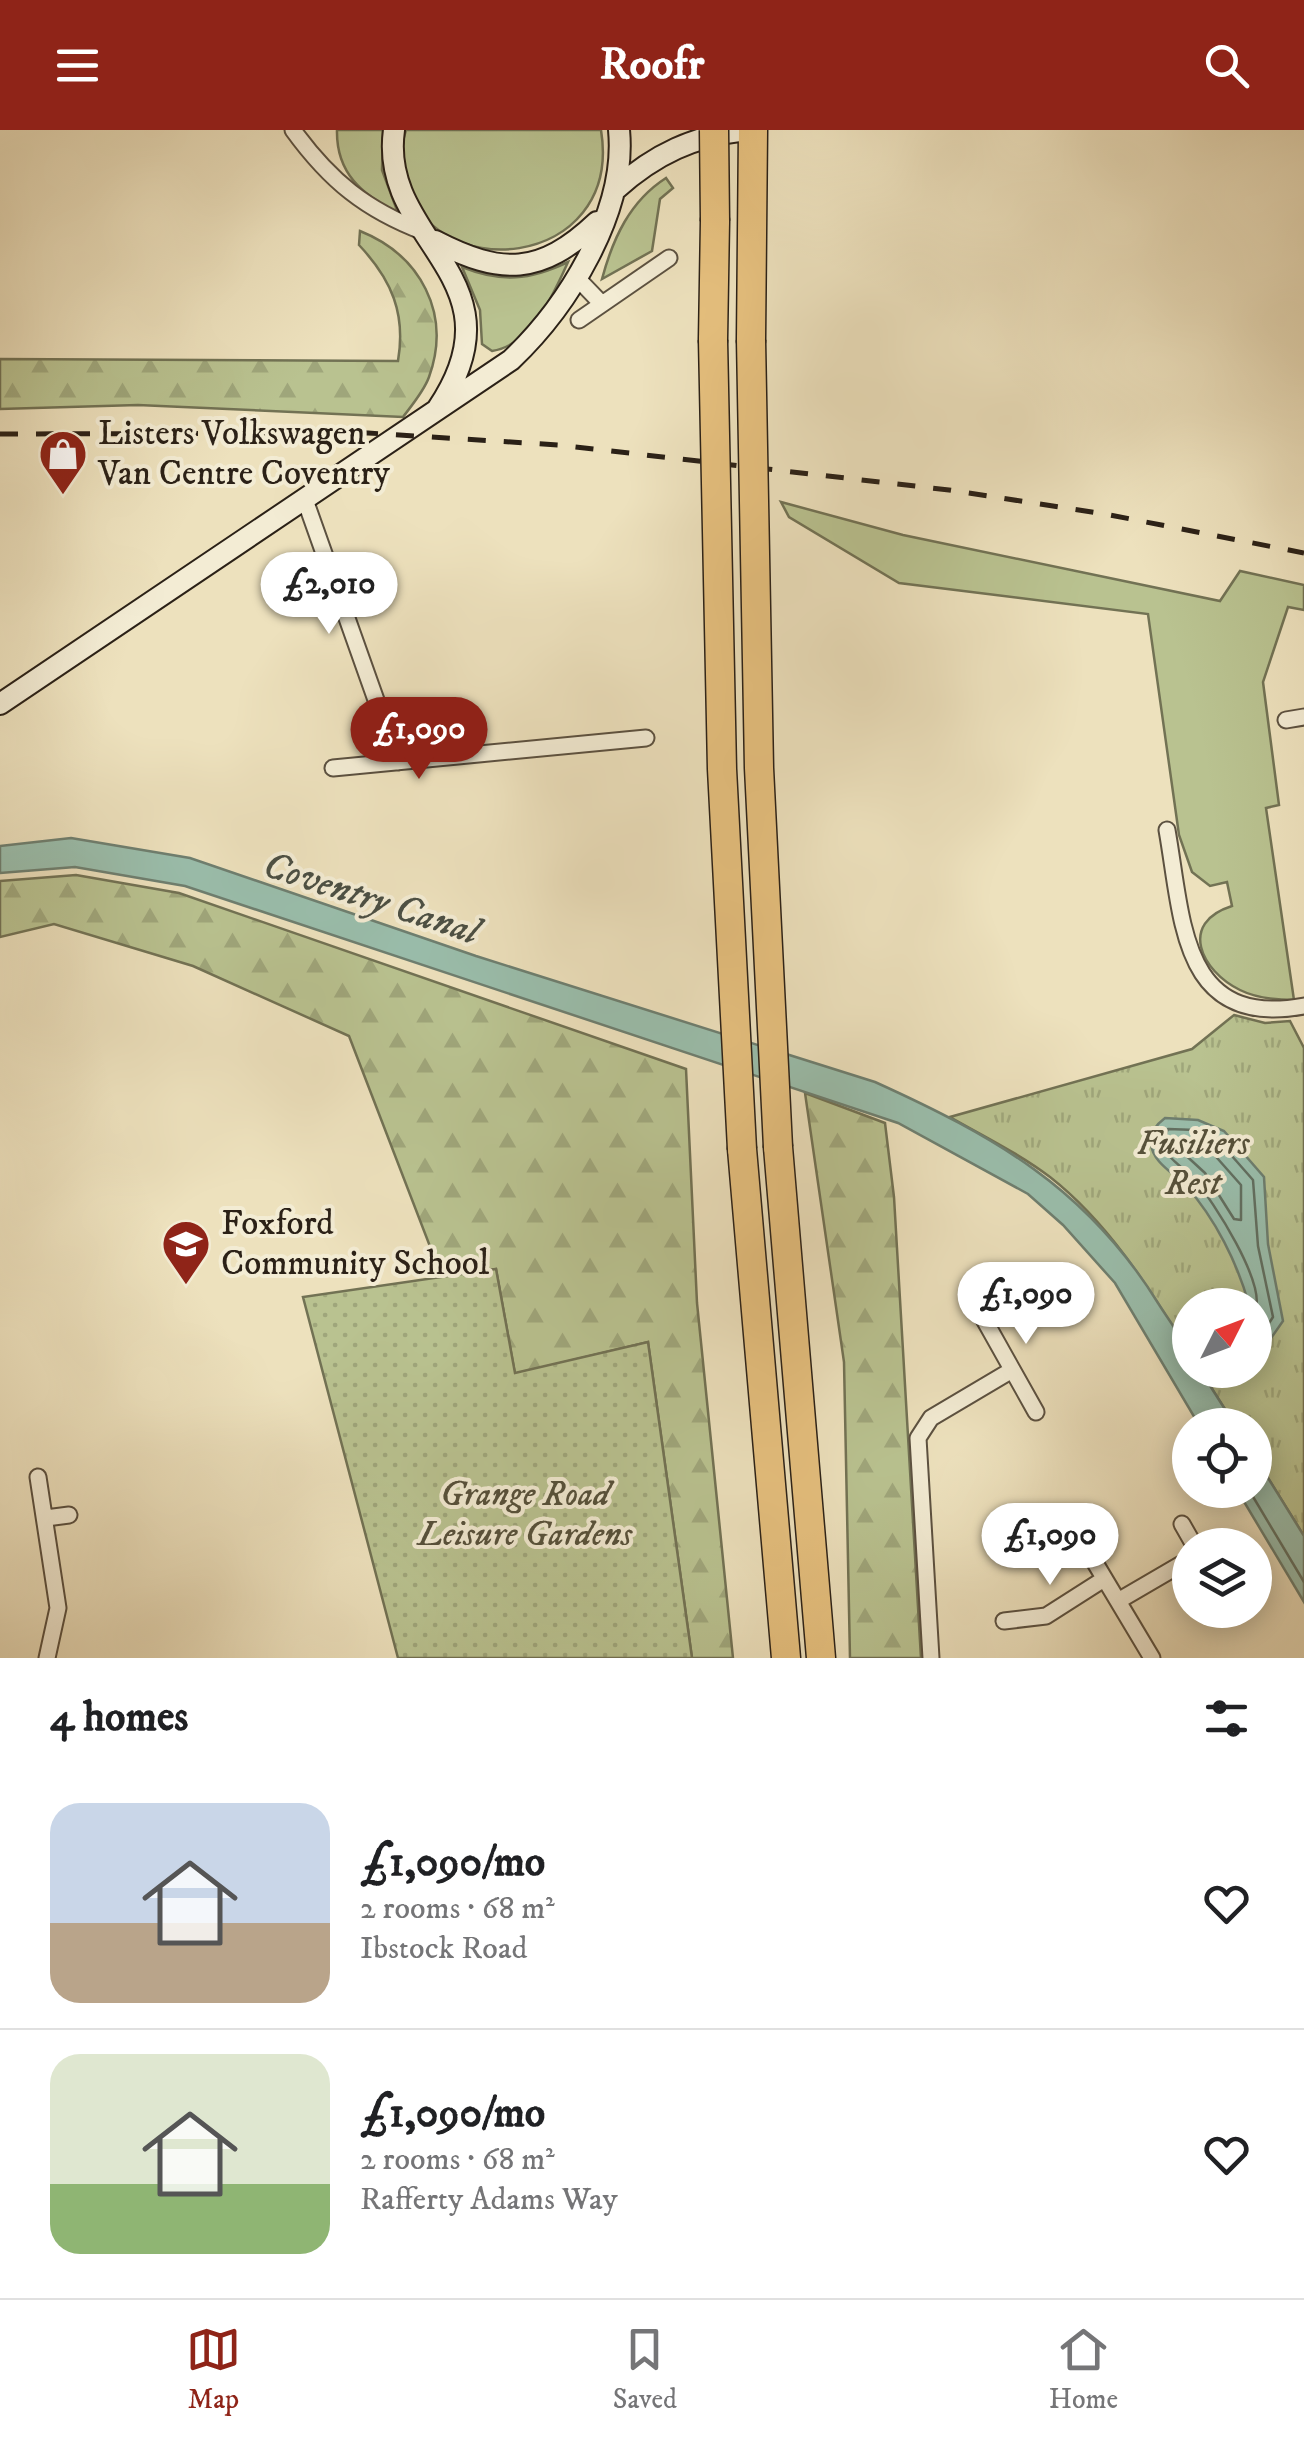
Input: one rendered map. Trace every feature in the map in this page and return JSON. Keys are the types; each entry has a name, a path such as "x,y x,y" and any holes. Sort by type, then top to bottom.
{"highway":[{"path":"749,130 759,768 778,1148 820,1658"},
{"path":"714,131 722,769 742,1149 786,1658"}],"main road":[{"path":"394,130 391,150 398,189 460,291 465,326 459,364 436,410"},
{"path":"0,704 512,360 543,328 578,278 616,189 619,130"},
{"path":"616,189 670,149 714,131 749,130"},
{"path":"430,237 476,262 517,266 568,250 604,215"}],"street":[{"path":"294,130 332,180 361,204 430,237"},
{"path":"579,320 669,258"},
{"path":"578,278 602,304"},
{"path":"304,498 398,762"},
{"path":"1286,720 1304,716"},
{"path":"332,768 646,738"},
{"path":"1168,830 1189,954 1202,977 1226,999 1257,1010 1304,1006"},
{"path":"976,1305 1036,1412"},
{"path":"930,1658 918,1438 931,1418 1012,1370"},
{"path":"38,1477 58,1608 47,1658"},
{"path":"46,1518 69,1515"},
{"path":"1182,1524 1184,1528"},
{"path":"1079,1536 1152,1658"},
{"path":"1118,1601 1172,1570"},
{"path":"1004,1621 1046,1616 1104,1579"}],"green space":[{"path":"337,130 383,130 382,170 398,213 354,181 341,159"},
{"path":"406,130 601,130 600,177 583,213 554,236 519,248 482,248 447,236 420,212 405,175"},
{"path":"666,178 673,188 660,199 652,251 602,279 612,249 633,209"},
{"path":"360,231 399,255 414,271 433,309 435,353 429,377 403,417 138,405 0,409 0,359 398,361 400,328 394,298 380,271 359,245"},
{"path":"568,262 530,329 506,347 492,351 482,344 480,310 462,267 490,276 516,277 541,273"},
{"path":"781,502 903,535 1220,601 1240,571 1304,585 1304,610 1288,607 1263,682 1279,805 1266,808 1294,1000 1266,998 1240,990 1215,971 1201,947 1205,924 1232,906 1227,882 1210,886 1192,872 1179,835 1148,614 899,583 789,517"},
{"path":"76,875 179,893 686,1069 697,1303 733,1658 692,1658 648,1342 515,1374 496,1269 441,1275 349,1036 193,966 54,924 0,937 0,881"},
{"name":"Fusiliers Rest","path":"1234,1015 1265,1023 1290,1021 1304,1048 1304,1536 1272,1484 1272,1408 1224,1408 1211,1388 1272,1388 1272,1288 1172,1288 1172,1325 1128,1259 1072,1195 1026,1161 950,1117 1192,1049"},
{"path":"805,1093 885,1123 894,1197 921,1658 850,1658 844,1362"},
{"name":"Grange Road Leisure Gardens","path":"496,1269 515,1373 648,1342 692,1658 398,1658 303,1297"}],"water":[{"path":"71,838 190,858 476,956 875,1082 998,1145 1069,1197 1101,1228 1172,1324 1172,1379 1115,1283 1063,1225 1028,1194 898,1123 185,886 75,867 0,873 0,846"},
{"path":"1165,1118 1198,1120 1224,1131 1264,1177 1268,1244 1283,1321 1272,1337 1272,1288 1244,1288 1207,1212 1153,1151 1152,1132"},
{"path":"1177,1388 1211,1388 1224,1408 1189,1408"},
{"path":"1272,1484 1304,1536 1304,1602 1272,1549 1272,1528 1260,1528 1248,1508 1272,1508"}],"railway":[{"path":"0,434 368,433 559,445 949,490 1105,514 1304,553"}],"place":[{"name":"Listers Volkswagen Van Centre Coventry","path":"63,496"},
{"name":"Foxford Community School","path":"186,1286"}],"water label":[{"name":"Coventry Canal","path":"371,899"}]}
